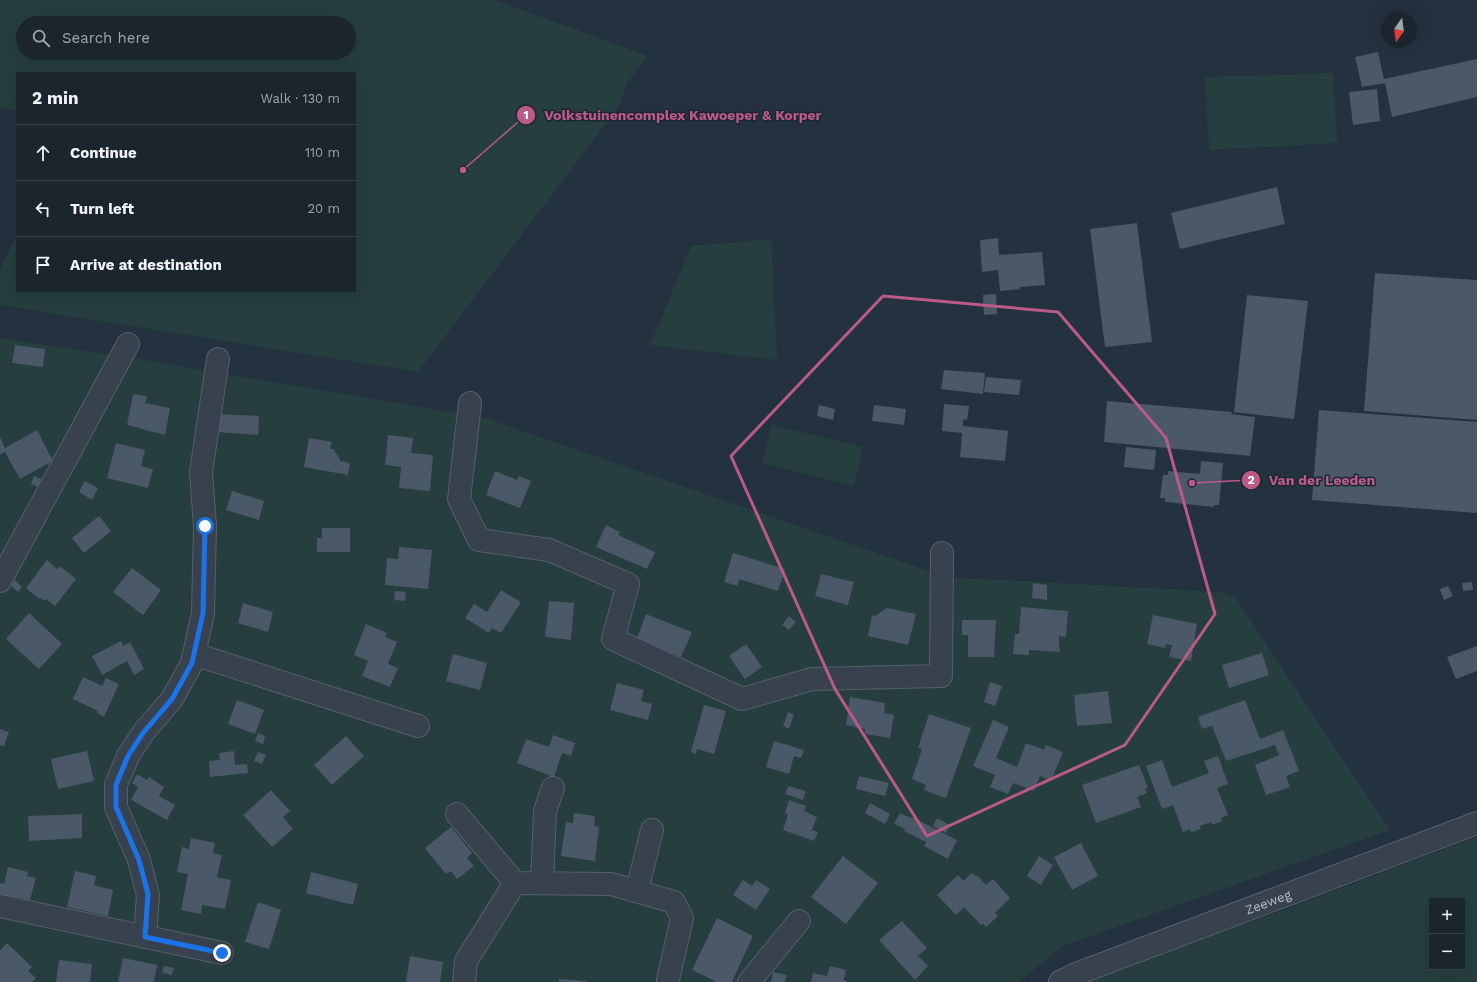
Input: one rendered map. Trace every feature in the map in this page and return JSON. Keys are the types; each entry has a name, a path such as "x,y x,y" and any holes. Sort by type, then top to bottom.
{"street":[{"path":"0,581 128,344"},
{"path":"145,937 148,894 139,860 116,807 116,785 128,756 143,733 172,699 192,663 203,613 205,526 201,472 218,359"},
{"path":"470,403 459,499 479,540 549,550 628,584 613,639 742,699 812,679 941,676 942,553"},
{"path":"194,654 418,726"},
{"path":"542,883 546,811 553,788"},
{"path":"457,814 515,883 611,884 674,902 682,918 669,981"},
{"name":"Zeeweg","path":"1060,982 1076,974 1477,823"},
{"path":"637,892 652,830"},
{"path":"464,982 466,961 515,883"},
{"path":"0,906 222,953"},
{"path":"749,982 799,921"}],"highlighted area":[{"path":"883,296 1058,312 1166,438 1215,614 1125,745 927,836 835,689 731,456"}],"green space":[{"path":"0,0 495,0 648,56 628,82 619,106 418,372 0,305 0,269 16,236 16,292 356,292 356,72 16,72 16,112 0,106"},
{"path":"1333,73 1337,143 1209,150 1205,77"},
{"path":"771,239 777,360 650,345 691,246"},
{"path":"0,338 144,360 485,418 946,577 1220,592 1236,598 1390,830 1063,946 1019,982 0,982"},
{"path":"772,425 863,447 854,486 762,463"},
{"path":"1477,837 1477,982 1089,982 1132,963 1284,910"}],"building":[{"path":"1378,52 1384,79 1477,59 1477,97 1392,117 1385,83 1362,87 1355,57"},
{"path":"1377,89 1380,121 1353,125 1349,92"},
{"path":"1277,187 1285,224 1180,249 1171,213"},
{"path":"1137,223 1152,342 1105,347 1090,229"},
{"path":"998,238 999,255 1042,252 1045,285 1020,287 1020,289 1000,291 998,270 982,272 980,240"},
{"path":"1375,273 1477,280 1477,420 1364,411"},
{"path":"996,294 997,314 984,315 983,295"},
{"path":"1247,295 1308,301 1294,419 1234,412"},
{"path":"15,345 45,349 43,367 12,363"},
{"path":"944,370 985,373 983,394 941,389"},
{"path":"986,377 1021,380 1019,395 984,392"},
{"path":"133,394 147,396 145,403 170,408 165,435 127,425"},
{"path":"1107,401 1232,412 1231,414 1255,417 1250,456 1104,442"},
{"path":"944,404 969,406 967,420 963,419 963,426 1008,431 1005,461 960,457 962,433 942,431"},
{"path":"819,405 835,409 833,420 817,416"},
{"path":"874,405 906,409 904,425 872,421"},
{"path":"1319,410 1477,422 1477,513 1312,500"},
{"path":"217,414 259,416 258,435 216,432"},
{"path":"37,430 53,461 20,479 5,452 0,454 0,437 5,448"},
{"path":"388,435 413,438 411,453 433,455 430,491 399,488 401,467 385,465"},
{"path":"309,438 332,442 330,449 333,449 340,461 350,463 348,475 304,467"},
{"path":"116,443 145,450 141,466 153,469 148,488 107,478"},
{"path":"1126,447 1156,450 1154,470 1124,467"},
{"path":"1201,461 1223,463 1219,505 1214,505 1214,507 1165,502 1165,498 1160,498 1163,475 1168,475 1168,471 1200,474"},
{"path":"495,471 517,480 519,476 531,481 520,508 486,495"},
{"path":"34,476 43,480 40,488 31,484"},
{"path":"85,481 98,488 92,500 79,492"},
{"path":"232,491 264,501 259,520 226,510"},
{"path":"99,516 111,531 84,553 72,538"},
{"path":"606,525 620,532 618,535 655,552 647,569 596,547"},
{"path":"322,528 350,528 350,552 317,552 317,538 322,538"},
{"path":"399,547 432,550 428,589 385,585 387,558 398,559"},
{"path":"733,553 785,569 778,591 739,579 738,586 724,582"},
{"path":"47,560 57,569 60,566 76,579 55,606 46,599 45,601 40,598 39,599 26,588"},
{"path":"132,568 161,590 143,615 113,592"},
{"path":"821,574 854,582 848,605 815,596"},
{"path":"15,580 22,587 18,592 10,585"},
{"path":"1472,582 1473,590 1463,591 1462,583"},
{"path":"1033,583 1047,585 1047,600 1032,598"},
{"path":"1448,586 1453,596 1444,600 1440,589"},
{"path":"501,590 521,602 501,633 492,628 489,633 465,618 474,604 487,612"},
{"path":"395,591 406,592 405,601 394,600"},
{"path":"549,601 574,603 571,640 545,637"},
{"path":"243,603 273,612 268,632 238,623"},
{"path":"1021,607 1068,611 1066,637 1059,636 1060,652 1029,650 1029,655 1013,654 1015,634 1019,634"},
{"path":"887,608 916,614 908,645 868,636 872,615 875,616"},
{"path":"29,613 62,644 39,669 6,639"},
{"path":"646,614 692,632 681,657 637,638"},
{"path":"1153,615 1197,624 1191,661 1169,657 1172,645 1166,644 1165,648 1147,644"},
{"path":"789,616 796,622 789,630 782,625"},
{"path":"962,620 996,620 994,657 968,657 968,635 962,635"},
{"path":"366,624 387,633 385,637 397,642 388,664 398,668 390,687 362,676 368,661 354,655"},
{"path":"121,641 123,646 130,642 144,669 134,675 127,661 102,675 92,656"},
{"path":"746,644 762,667 745,679 729,656"},
{"path":"1477,646 1477,671 1456,679 1447,657"},
{"path":"1262,653 1269,675 1229,688 1222,665"},
{"path":"453,654 487,663 480,690 446,681"},
{"path":"83,677 102,686 106,678 119,684 104,717 97,713 98,711 73,699"},
{"path":"990,682 1002,686 995,706 984,702"},
{"path":"617,683 644,690 641,701 652,704 648,720 610,710"},
{"path":"1108,691 1112,723 1077,726 1074,695"},
{"path":"850,697 885,703 884,713 894,715 890,738 865,734 865,729 846,725"},
{"path":"237,700 264,710 255,734 228,724"},
{"path":"1245,700 1260,739 1283,730 1299,771 1286,776 1290,787 1266,795 1255,765 1279,755 1275,745 1226,761 1212,726 1202,729 1198,717"},
{"path":"704,705 726,711 714,754 697,749 696,754 691,752"},
{"path":"788,712 794,715 789,729 783,726"},
{"path":"929,714 971,728 946,798 924,790 926,785 912,779 922,749 918,748"},
{"path":"993,720 1009,727 996,758 1017,767 1026,743 1044,750 1046,745 1063,752 1051,781 1040,776 1034,791 1013,783 1008,794 990,787 995,775 973,766"},
{"path":"0,729 9,732 4,746 0,745"},
{"path":"258,733 265,736 263,744 255,741"},
{"path":"553,735 575,743 571,756 562,753 554,777 517,763 526,739 549,747"},
{"path":"346,736 364,756 332,785 314,765"},
{"path":"774,741 804,750 801,758 794,756 789,774 766,767"},
{"path":"87,751 94,781 58,789 51,759"},
{"path":"234,751 235,765 247,764 248,773 210,777 209,761 220,760 219,753"},
{"path":"258,752 266,755 262,764 254,761"},
{"path":"1218,756 1228,784 1217,788 1228,815 1221,818 1222,821 1212,825 1211,822 1200,826 1201,829 1191,832 1190,829 1183,832 1173,805 1162,809 1146,766 1162,760 1172,787 1209,773 1204,761"},
{"path":"1139,765 1148,788 1145,789 1147,793 1137,797 1141,807 1096,823 1082,785"},
{"path":"137,774 147,780 149,777 164,787 159,796 175,805 167,820 131,800 138,787 132,783"},
{"path":"859,776 889,783 885,796 856,789"},
{"path":"788,786 806,791 803,800 785,794"},
{"path":"271,790 290,811 283,817 293,829 272,847 243,815"},
{"path":"789,800 806,806 804,811 817,817 812,830 818,832 814,841 783,830 788,815 785,813"},
{"path":"870,803 890,814 885,824 865,813"},
{"path":"574,813 595,816 594,826 599,827 595,861 561,856 566,822 573,823"},
{"path":"900,813 911,818 912,817 957,840 948,859 924,846 926,842 894,824"},
{"path":"82,814 82,838 29,841 28,816"},
{"path":"937,818 950,825 946,833 933,826"},
{"path":"451,827 472,853 467,858 474,866 457,879 451,871 446,874 425,848"},
{"path":"191,838 215,843 213,853 222,855 217,877 231,880 225,909 202,905 201,914 181,910 188,874 177,872 182,847 189,849"},
{"path":"1081,843 1098,876 1072,890 1054,857"},
{"path":"843,856 878,883 846,924 811,897"},
{"path":"1039,856 1053,865 1041,885 1027,876"},
{"path":"8,867 28,872 27,876 36,878 30,900 17,897 15,905 0,901 0,883 4,884"},
{"path":"75,871 96,876 94,885 113,890 108,916 67,907"},
{"path":"311,872 358,884 353,905 306,893"},
{"path":"972,873 976,877 977,875 986,885 993,879 1010,898 995,913 998,916 986,927 983,924 981,925 964,907 956,915 937,895 958,875 963,881"},
{"path":"743,880 752,886 756,880 770,889 756,910 733,895"},
{"path":"258,902 281,910 269,949 245,942"},
{"path":"717,918 753,936 732,982 717,982 692,970"},
{"path":"902,921 927,948 918,956 928,966 915,980 879,940"},
{"path":"7,943 32,967 28,971 36,978 32,982 0,982 0,951"},
{"path":"410,956 443,962 440,982 406,982"},
{"path":"123,958 157,965 154,982 118,982"},
{"path":"59,960 92,964 90,982 56,982"},
{"path":"164,966 174,968 172,975 162,973"},
{"path":"830,966 846,970 844,980 848,982 811,982 813,973 827,976"},
{"path":"773,972 787,975 785,982 771,982"},
{"path":"559,979 586,981 586,982 559,982"}],"place":[{"name":"Volkstuinencomplex Kawoeper & Korper","path":"463,170"},
{"name":"Van der Leeden","path":"1192,483"}],"route":[{"path":"205,526 203,613 192,663 172,699 143,733 128,756 116,785 116,807 139,860 148,894 145,937 222,953"}]}
